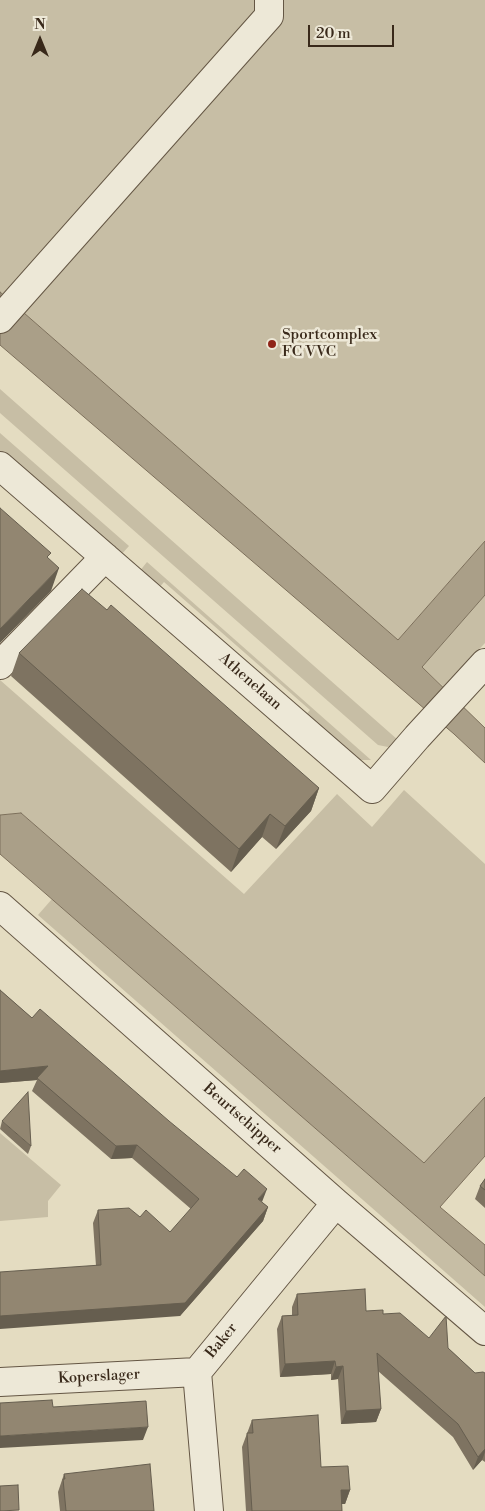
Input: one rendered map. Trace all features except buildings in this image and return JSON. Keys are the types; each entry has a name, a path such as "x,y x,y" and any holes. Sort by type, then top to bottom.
{"street":[{"path":"0,318 269,16 269,0"},
{"name":"Athenelaan","path":"0,466 372,789 477,672"},
{"path":"0,666 106,557"},
{"name":"Beurtschipper","path":"0,906 336,1203 485,1331"},
{"name":"Baker","path":"208,1511 197,1372 336,1203"},
{"name":"Koperslager","path":"0,1382 197,1372"}],"shaded area":[{"name":"Sportcomplex FC VVC","path":"0,0 485,0 485,541 398,640 0,292"},
{"path":"0,292 398,640 485,541 485,595 422,667 485,728 485,763 454,734 0,345"},
{"path":"0,389 398,740 394,745 388,747 378,745 0,413"},
{"path":"0,433 129,546 120,556 0,451"},
{"path":"147,562 371,760 359,760 303,718 310,710 164,582 158,589 139,572"},
{"path":"485,595 485,643 444,687 422,667"},
{"path":"0,680 244,894 337,794 372,827 404,790 485,864 485,1097 424,1164 21,813 0,815"},
{"path":"21,813 424,1163 485,1097 485,1156 440,1207 485,1245 485,1276 0,854 0,815"},
{"path":"52,899 485,1276 485,1307 38,915"},
{"path":"0,1133 61,1185 48,1201 48,1217 0,1221"}],"place":[{"name":"Sportcomplex FC VVC","path":"272,344"}]}
